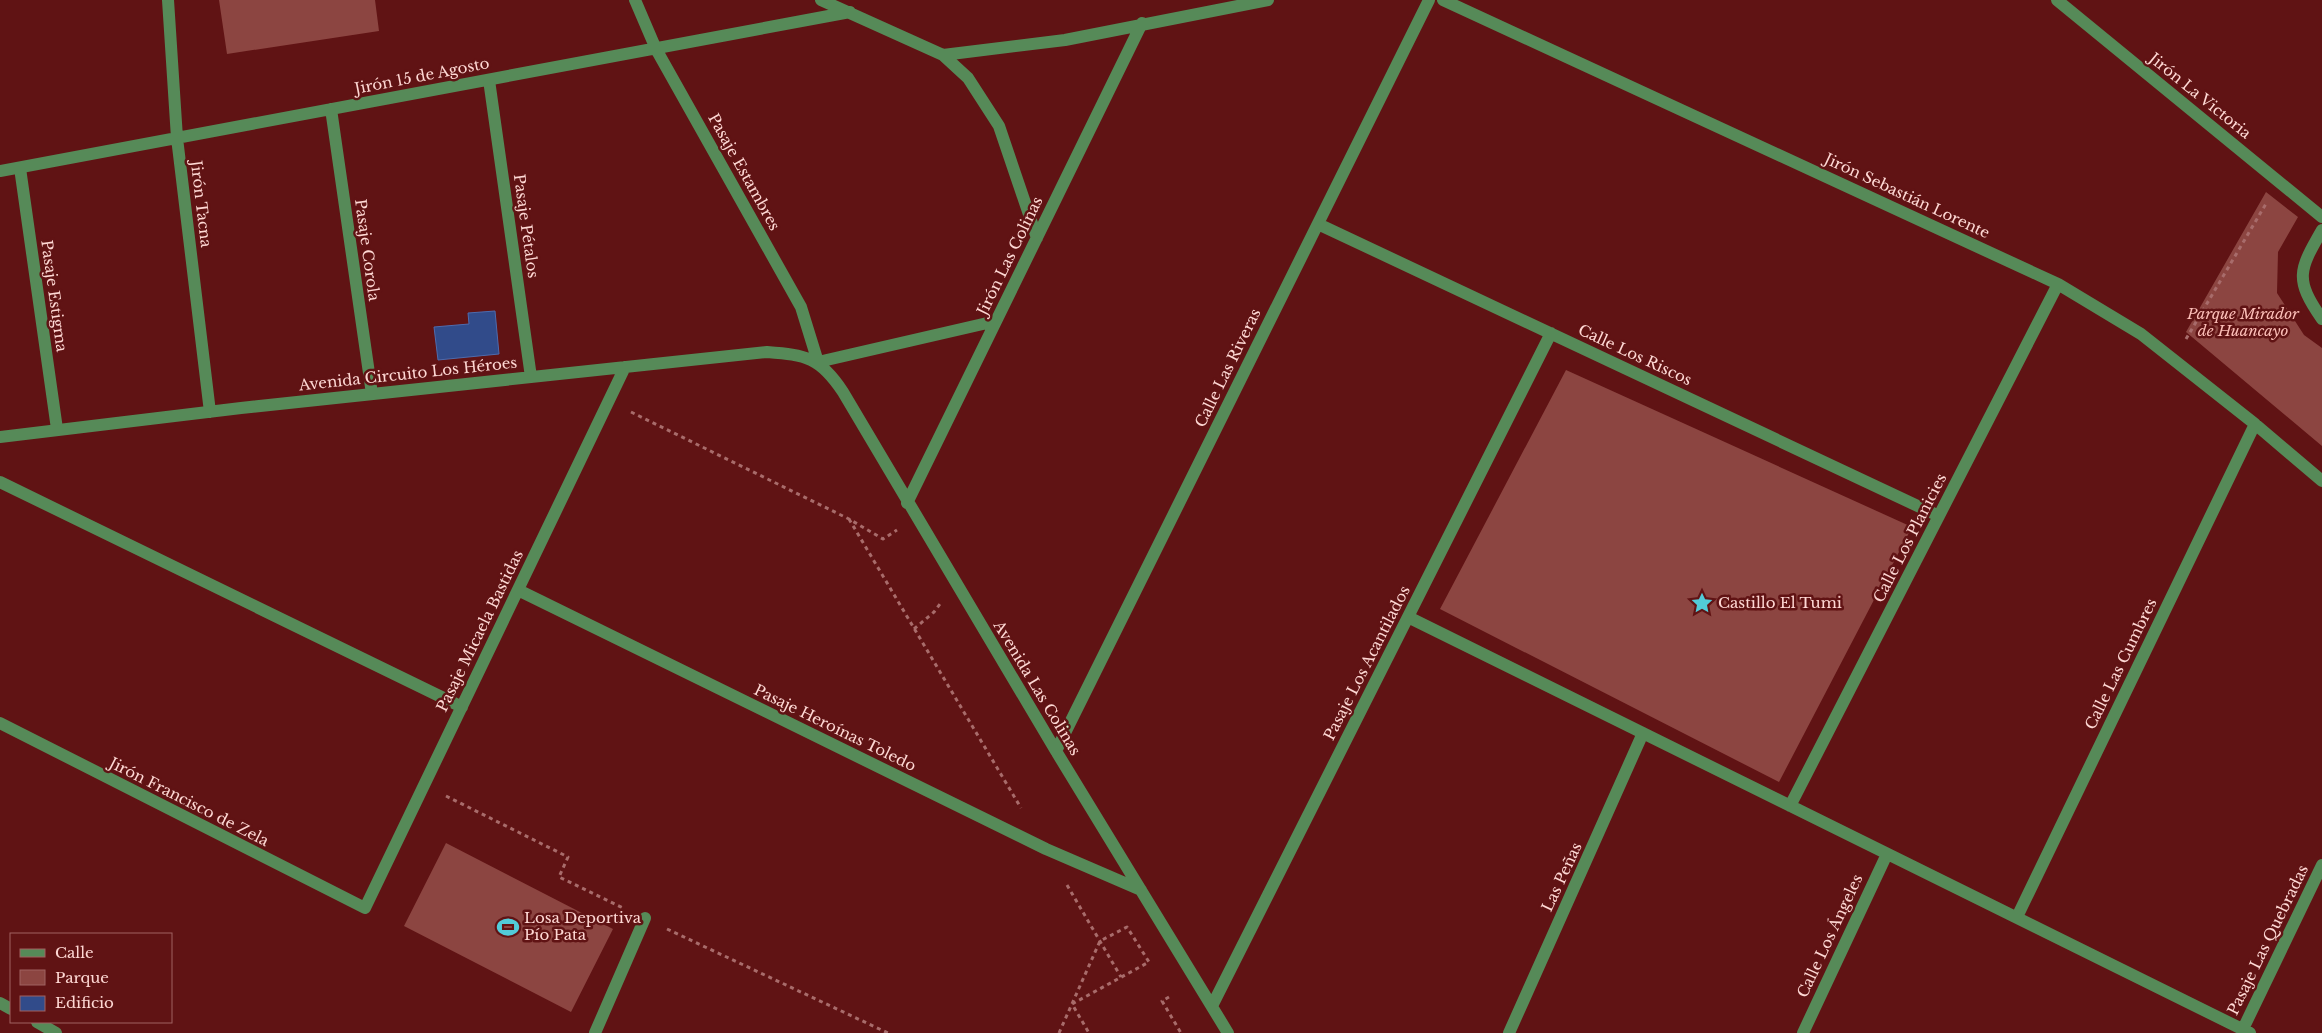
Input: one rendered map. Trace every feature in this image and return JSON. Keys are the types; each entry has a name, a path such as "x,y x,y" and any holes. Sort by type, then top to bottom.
{"street":[{"name":"Jirón Tacna","path":"168,0 177,138 210,412"},
{"name":"Pasaje Estambres","path":"635,0 656,48 801,308 818,362"},
{"path":"821,0 943,55 968,78 999,126 1037,238"},
{"path":"943,55 1065,40 1268,0"},
{"name":"Calle Las Riveras","path":"1056,751 1429,0"},
{"name":"Jirón Sebastián Lorente","path":"1443,0 2058,284 2141,334 2255,424 2322,481"},
{"name":"Jirón La Victoria","path":"2057,0 2322,217"},
{"name":"Jirón 15 de Agosto","path":"0,171 850,12"},
{"name":"Jirón Las Colinas","path":"907,503 1142,24"},
{"name":"Pasaje Pétalos","path":"489,80 531,377"},
{"name":"Pasaje Corola","path":"331,109 372,394"},
{"name":"Pasaje Estigma","path":"20,168 57,429"},
{"name":"Calle Los Riscos","path":"1318,224 1939,516"},
{"path":"2322,230 2303,267 2302,280 2306,294 2322,318"},
{"name":"Calle Los Planicies","path":"1790,806 2058,284"},
{"path":"818,362 996,321"},
{"name":"Pasaje Los Acantilados","path":"1212,1006 1551,333"},
{"name":"Avenida Circuito Los Héroes","path":"0,437 372,394 767,352 797,354 818,362"},
{"name":"Avenida Las Colinas","path":"818,362 834,378 843,392 907,503 1228,1033"},
{"name":"Pasaje Micaela Bastidas","path":"365,908 625,367"},
{"name":"Calle Las Cumbres","path":"2017,917 2255,424"},
{"path":"0,482 462,707"},
{"name":"Pasaje Heroínas Toledo","path":"518,590 1046,849 1141,890"},
{"path":"1408,617 2246,1031"},
{"name":"Jirón Francisco de Zela","path":"0,723 365,908"},
{"name":"Las Peñas","path":"1509,1033 1644,733"},
{"name":"Calle Los Ángeles","path":"1803,1033 1887,854"},
{"name":"Pasaje Las Quebradas","path":"2246,1031 2322,865"},
{"path":"594,1033 645,918"},
{"path":"39,1023 56,1033"}],"path":[{"path":"2173,360 2278,182"},
{"path":"608,401 849,520 883,539 901,528"},
{"path":"849,520 1046,849 1120,977"},
{"path":"438,791 568,857 559,877 888,1033"},
{"path":"1059,1033 1100,941 1127,926 1149,962 1072,1004"},
{"path":"1169,997 1162,1001 1181,1033"},
{"path":"1072,1004 1089,1033"}],"green space":[{"path":"219,0 375,0 379,31 227,54"},
{"name":"Parque Mirador de Huancayo","path":"2266,192 2298,217 2278,252 2277,293 2304,335 2322,348 2322,446 2186,332"},
{"path":"1566,370 1912,527 1779,782 1440,609"},
{"name":"Losa Deportiva Pío Pata","path":"446,843 613,929 571,1012 404,926"}],"building":[{"path":"495,311 499,354 438,360 434,327 469,324 468,313"}],"place":[{"name":"Castillo El Tumi","path":"1702,603"},
{"name":"Losa Deportiva Pío Pata","path":"508,927"}]}
